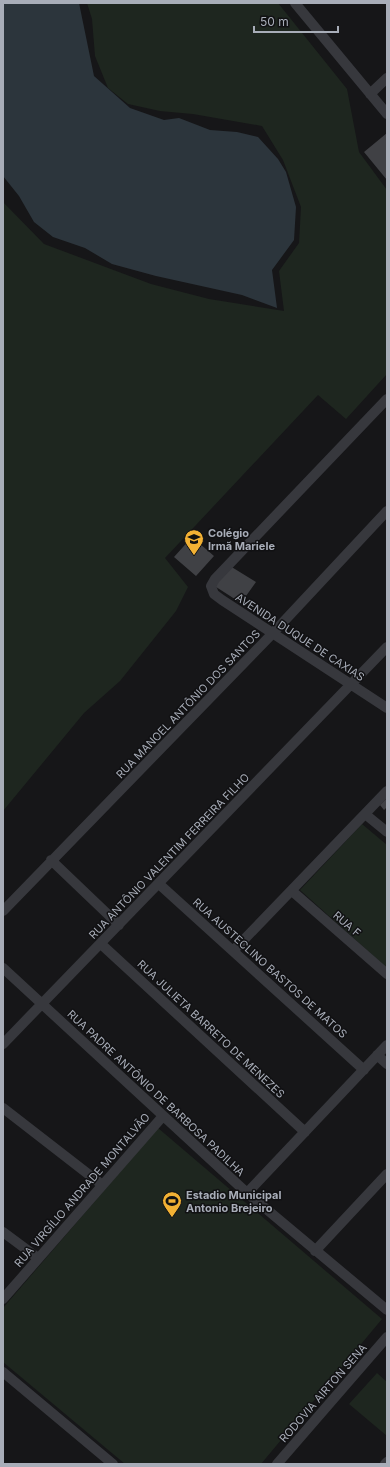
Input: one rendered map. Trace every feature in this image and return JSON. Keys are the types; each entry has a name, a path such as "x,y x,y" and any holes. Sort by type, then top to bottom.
{"street":[{"path":"295,3 387,114"},
{"path":"370,94 387,78"},
{"name":"AVENIDA DUQUE DE CAXIAS","path":"387,399 215,579 211,586 214,594 387,708"},
{"name":"RUA MANOEL ANTÔNIO DOS SANTOS","path":"3,911 273,633 387,511"},
{"name":"RUA ANTÔNIO VALENTIM FERREIRA FILHO","path":"3,1044 352,685 387,647"},
{"path":"233,951 387,791"},
{"path":"365,814 387,832"},
{"path":"51,860 119,925"},
{"name":"RUA AUSTECLINO BASTOS DE MATOS","path":"159,884 364,1070"},
{"name":"RUA F","path":"292,891 387,974"},
{"name":"RUA JULIETA BARRETO DE MENEZES","path":"101,944 305,1132"},
{"name":"RUA PADRE ANTÔNIO DE BARBOSA PADILHA","path":"3,968 247,1193 387,1310"},
{"path":"247,1193 387,1045"},
{"path":"377,1055 387,1064"},
{"path":"3,1108 101,1184"},
{"name":"RUA VIRGÍLIO ANDRADE MONTALVÃO","path":"3,1299 101,1184 163,1116"},
{"path":"315,1251 387,1174"},
{"path":"3,1232 38,1258"},
{"name":"RODOVIA AIRTON SENA","path":"277,1464 387,1337"},
{"path":"3,1372 113,1464"}],"shaded area":[{"path":"3,3 79,3 94,76 130,108 164,120 179,118 210,130 237,132 258,137 278,159 286,172 296,207 294,240 272,270 277,308 242,295 156,276 112,264 85,248 53,237 34,222 19,196 3,176"},
{"path":"87,3 278,3 347,89 359,152 387,190 387,374 346,419 318,395 165,558 188,587 176,611 120,681 84,713 3,811 3,202 44,244 151,284 209,299 284,311 279,271 299,243 301,207 283,160 262,126 193,114 160,111 128,104 108,88 95,56 92,19"},
{"path":"362,824 387,845 387,968 300,890"},
{"name":"Estadio Municipal Antonio Brejeiro","path":"158,1128 382,1319 261,1464 125,1464 3,1362 3,1308"},
{"path":"377,1373 387,1382 387,1436 349,1404"}],"building":[{"path":"387,133 387,180 364,152"},
{"name":"Colégio Irmã Mariele","path":"192,537 214,556 196,576 174,557"},
{"path":"230,566 256,582 241,603 213,585"},
{"path":"387,798 387,807 384,810 380,805"}],"place":[{"name":"Colégio Irmã Mariele","path":"194,556"},
{"name":"Estadio Municipal Antonio Brejeiro","path":"172,1218"}]}
